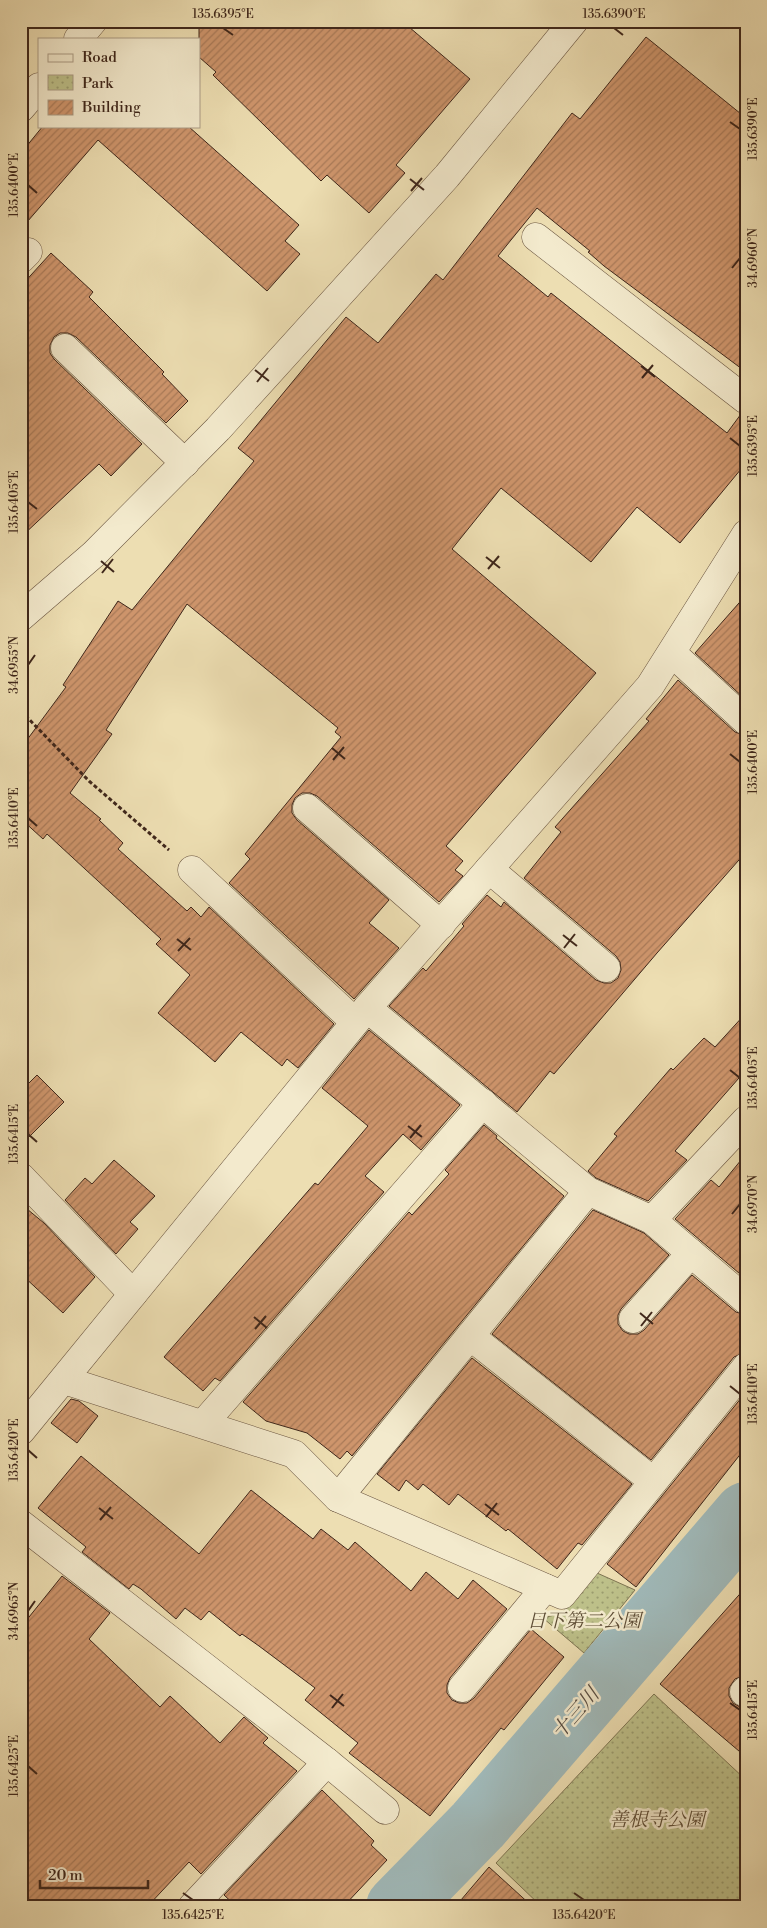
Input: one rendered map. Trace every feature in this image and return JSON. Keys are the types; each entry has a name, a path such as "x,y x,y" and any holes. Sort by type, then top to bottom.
{"street":[{"path":"79,38 93,21"},
{"path":"21,617 94,554 218,429 447,176 574,21"},
{"path":"536,237 746,400"},
{"path":"66,348 185,463"},
{"path":"21,1431 361,1015 650,686 742,548"},
{"path":"672,652 746,721"},
{"path":"307,808 440,924"},
{"path":"489,869 606,968"},
{"path":"192,870 361,1015 483,1103 588,1191 652,1220 746,1300"},
{"path":"203,1424 483,1103"},
{"path":"652,1220 746,1120"},
{"path":"21,1177 134,1294"},
{"path":"338,1498 588,1191"},
{"path":"633,1319 691,1253"},
{"path":"470,1336 654,1482"},
{"path":"64,1380 294,1454 338,1498 562,1595 746,1368"},
{"path":"21,1524 327,1762 385,1810"},
{"path":"462,1688 545,1588"},
{"path":"200,1904 327,1762"}],"path":[{"path":"21,712 90,781 192,870"}],"green space":[{"name":"日下第二公園","path":"597,1573 635,1590 584,1653 543,1618 562,1613"},
{"name":"善根寺公園","path":"654,1694 746,1780 746,1907 542,1907 496,1863"}],"building":[{"path":"199,21 402,21 470,79 396,165 405,173 369,213 327,175 321,181 213,75 216,72 200,58"},
{"path":"646,37 746,118 746,372 604,266 588,252 590,251 537,208 498,256 548,297 551,293 727,433 741,414 746,415 746,463 680,543 637,507 591,562 501,488 452,549 596,673 446,846 463,861 455,870 463,876 439,902 317,796 310,793 302,793 295,798 292,805 292,813 297,820 389,900 369,923 399,948 354,999 229,883 250,859 245,854 341,737 335,732 338,728 187,604 106,730 112,734 70,793 101,819 99,820 123,843 118,849 187,911 191,907 201,917 209,907 334,1024 298,1068 287,1059 282,1066 241,1032 215,1062 158,1013 190,975 156,944 161,939 47,834 43,839 21,819 21,748 66,687 63,685 118,601 132,610 254,461 238,448 346,317 378,343 436,274 443,280 572,113 580,119"},
{"path":"41,128 190,128 299,225 285,241 300,254 267,291 98,140 21,229 21,153"},
{"path":"51,253 93,292 89,297 164,372 162,374 188,401 166,423 76,337 68,333 60,333 54,337 50,345 50,353 54,359 142,444 111,476 99,464 21,537 21,286"},
{"path":"746,595 746,700 695,653"},
{"path":"678,680 735,732 746,736 746,852 554,1074 550,1071 517,1112 389,1006 423,968 426,971 487,895 501,907 504,902 596,980 611,983 618,978 621,970 620,962 616,956 524,878 561,832 555,827 649,721 646,719"},
{"path":"746,1013 746,1070 675,1151 687,1160 648,1201 596,1178 588,1171 617,1136 614,1134 671,1068 673,1070 704,1038 715,1047"},
{"path":"369,1030 460,1105 421,1150 403,1134 365,1176 384,1192 220,1381 215,1378 203,1391 164,1357 315,1183 318,1185 368,1126 322,1088"},
{"path":"37,1075 64,1102 21,1145 21,1091"},
{"path":"484,1125 497,1136 496,1138 564,1196 352,1456 347,1451 340,1459 307,1433 266,1421 243,1402 409,1212 412,1215 449,1174 445,1170"},
{"path":"746,1154 746,1279 675,1219 711,1180 719,1187"},
{"path":"114,1160 155,1196 130,1222 138,1229 116,1254 65,1200 85,1178 92,1184"},
{"path":"21,1204 44,1223 95,1277 63,1313 21,1274"},
{"path":"593,1210 644,1233 669,1255 621,1309 618,1315 618,1324 623,1331 629,1334 638,1334 644,1330 692,1275 736,1312 746,1315 746,1352 734,1357 651,1460 492,1334"},
{"path":"472,1358 632,1484 582,1545 578,1543 557,1569 508,1529 506,1531 458,1494 449,1505 423,1484 418,1490 406,1480 399,1491 377,1474"},
{"path":"746,1392 746,1447 636,1587 607,1564"},
{"path":"71,1399 79,1401 98,1416 77,1443 51,1423"},
{"path":"81,1456 199,1554 251,1490 313,1539 321,1529 348,1550 355,1542 411,1591 426,1572 458,1599 473,1580 507,1609 450,1678 447,1685 447,1693 452,1700 459,1703 467,1703 474,1698 531,1629 564,1657 504,1730 501,1728 430,1816 349,1753 358,1743 305,1700 315,1688 242,1634 240,1636 209,1611 201,1620 185,1608 176,1619 141,1589 133,1584 129,1589 82,1552 86,1547 38,1508"},
{"path":"62,1576 110,1613 89,1639 160,1707 170,1696 220,1743 244,1717 268,1738 263,1743 297,1771 201,1874 189,1862 147,1907 21,1907 21,1627"},
{"path":"746,1587 746,1675 735,1679 729,1688 729,1696 733,1703 740,1707 746,1707 746,1757 660,1684"},
{"path":"322,1790 374,1841 371,1845 387,1860 343,1907 237,1907 224,1895"},
{"path":"489,1867 533,1907 455,1907"}],"waterway":[{"name":"十三川","path":"398,1907 478,1825 746,1514"}]}
